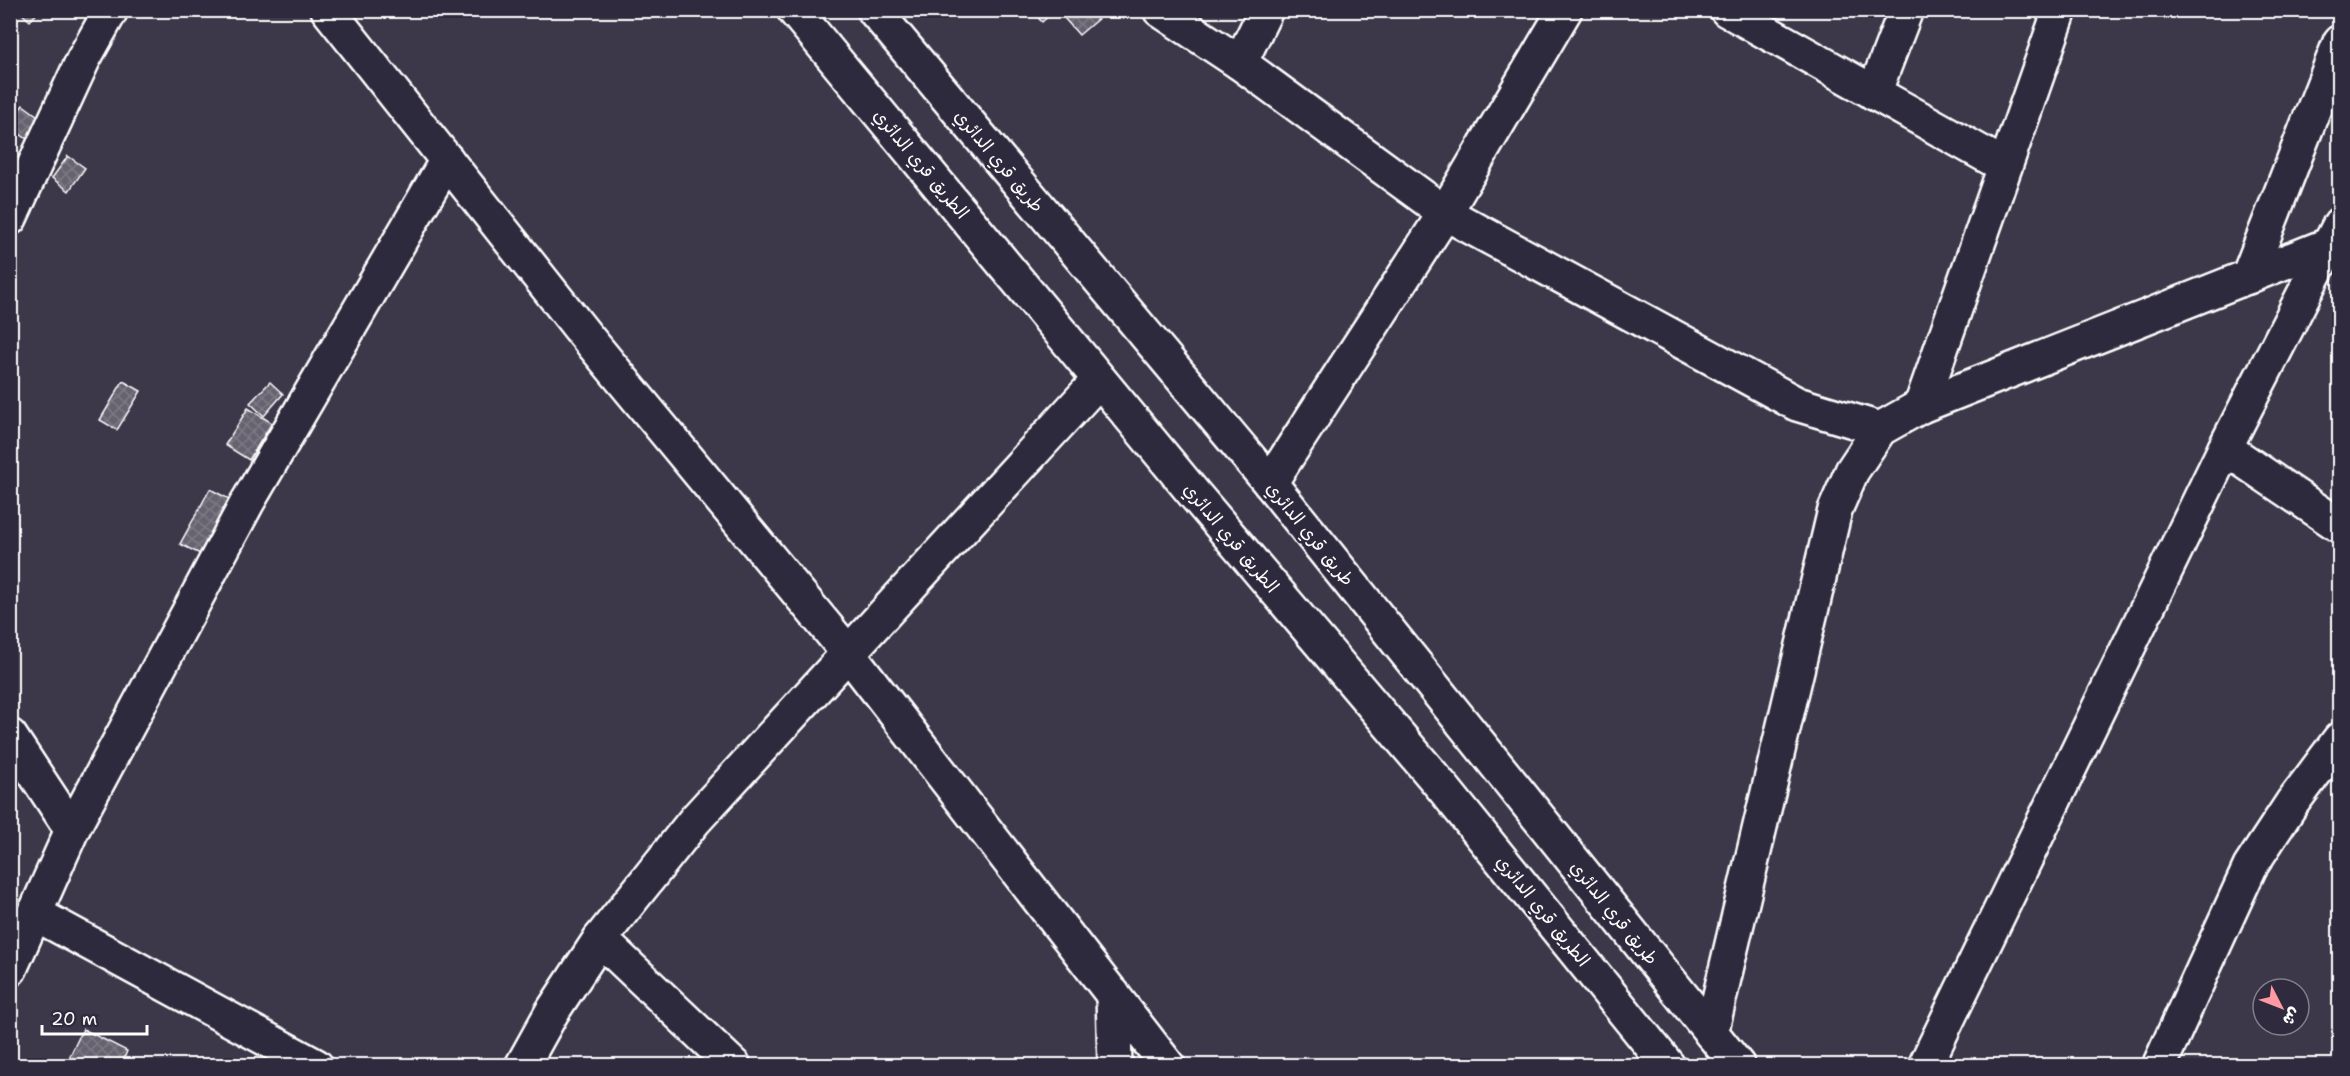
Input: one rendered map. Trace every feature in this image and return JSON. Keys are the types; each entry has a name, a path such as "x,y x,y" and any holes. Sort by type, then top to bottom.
{"main road":[{"path":"10,218 84,60 111,10"},
{"path":"328,10 586,336 849,654 1168,1065"},
{"name":"الطريق قري الدائري","path":"794,10 1099,380 1444,789 1668,1065"},
{"name":"طريق قري الدائري","path":"874,10 1270,483 1738,1065"},
{"path":"1160,10 1240,63 1444,213 1797,404 1880,429"},
{"path":"1240,63 1266,10"},
{"path":"1270,483 1444,213 1565,10"},
{"path":"1727,10 2005,166"},
{"path":"1874,93 1906,10"},
{"path":"1921,406 2060,10"},
{"path":"2248,277 2340,42"},
{"path":"10,969 33,913 72,830 247,503 447,160"},
{"path":"1711,1033 1835,510 1852,471 1880,429 1921,406 2248,277 2334,235"},
{"path":"1925,1065 2225,448 2334,235"},
{"path":"522,1065 552,1012 600,939 695,820 1099,380"},
{"path":"2225,448 2340,526"},
{"path":"10,736 72,830"},
{"path":"2159,1065 2250,867 2292,803 2340,740"},
{"path":"33,913 316,1065"},
{"path":"600,939 734,1065"},
{"path":"1113,994 1115,1065"}],"building":[{"path":"18,10 40,10 30,21"},
{"path":"1031,10 1055,10 1042,22"},
{"path":"1057,10 1092,10 1099,18 1079,35"},
{"path":"23,105 42,119 27,139 10,127 10,122"},
{"path":"68,156 85,168 69,191 52,178"},
{"path":"123,381 141,391 117,430 100,420"},
{"path":"270,382 283,394 264,416 250,403"},
{"path":"248,408 272,423 249,460 225,445"},
{"path":"210,489 233,501 204,556 180,544"},
{"path":"83,1029 127,1051 121,1066 65,1066"}]}
